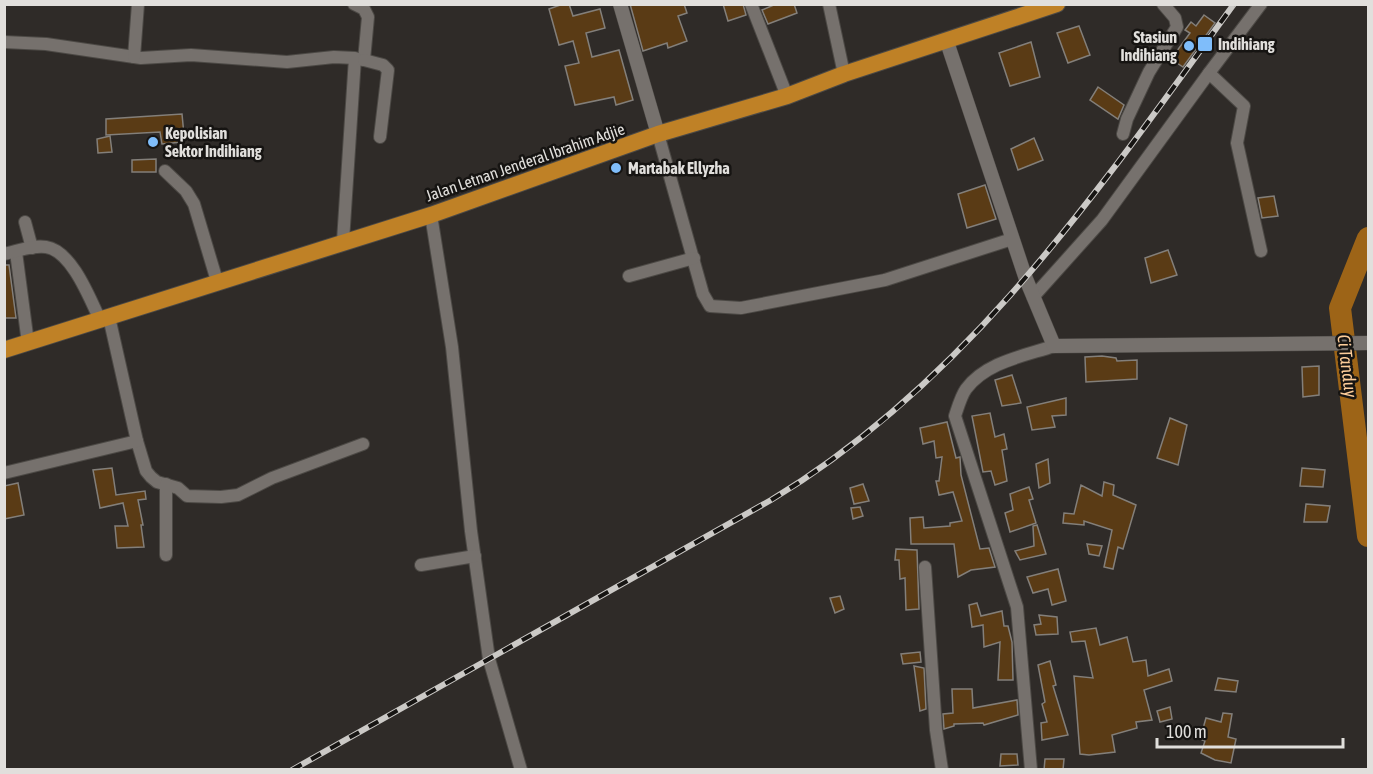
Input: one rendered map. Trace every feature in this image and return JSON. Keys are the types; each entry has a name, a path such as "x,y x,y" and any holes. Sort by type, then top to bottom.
{"highway":[{"name":"Jalan Letnan Jenderal Ibrahim Adjie","path":"4,350 431,215 658,134 787,96 844,74 1057,4"}],"street":[{"path":"134,57 138,4"},
{"path":"620,4 703,294 710,306 741,308 885,280 1012,239"},
{"path":"751,4 787,96"},
{"path":"829,4 844,74"},
{"path":"1123,134 1127,119 1149,72 1177,27 1175,18 1163,4"},
{"path":"1033,297 1102,220 1261,4"},
{"path":"343,242 359,59 368,17 364,9 356,5"},
{"path":"4,42 46,44 134,57 191,55 287,62 334,57 359,59 383,65 388,70 380,137"},
{"path":"947,42 1012,239 1054,346"},
{"path":"1209,73 1244,106 1237,143 1261,251"},
{"path":"165,171 186,191 194,204 217,281"},
{"path":"431,215 452,347 475,556 491,671 521,770"},
{"path":"25,222 32,248"},
{"path":"28,343 10,253 46,247 62,255 77,273 104,319 146,471 157,482 193,497 238,495 272,478 363,444"},
{"path":"629,276 694,258"},
{"path":"1031,770 1017,607 955,416 965,391 979,376 993,367 1054,346 1365,343"},
{"path":"4,473 137,441"},
{"path":"166,484 166,555"},
{"path":"421,565 475,556"},
{"path":"925,567 932,686 942,770"}],"building":[{"path":"569,4 573,16 600,9 605,28 586,33 592,57 619,50 633,100 616,105 614,97 575,105 565,66 579,63 573,41 559,45 549,9"},
{"path":"630,4 684,4 687,13 678,16 687,41 668,48 667,43 643,51"},
{"path":"723,4 743,4 746,15 728,21"},
{"path":"776,4 794,4 797,13 768,24 762,10"},
{"name":"Stasiun Indihiang","path":"1204,15 1215,23 1183,67 1171,59 1190,33 1185,30 1191,22 1196,26"},
{"path":"1079,26 1090,55 1068,63 1057,33"},
{"path":"1031,42 1040,77 1010,86 999,53"},
{"path":"1098,87 1124,105 1118,119 1090,100"},
{"path":"182,114 184,135 182,142 162,144 160,132 106,135 106,119"},
{"path":"110,136 112,152 98,153 97,139"},
{"path":"1034,138 1043,160 1018,170 1011,149"},
{"path":"156,159 156,172 132,172 132,160"},
{"path":"985,185 996,219 967,228 958,194"},
{"path":"1274,196 1278,216 1262,218 1258,198"},
{"path":"1168,250 1177,275 1151,283 1145,258"},
{"path":"4,265 9,265 16,318 4,318"},
{"path":"1085,357 1116,358 1117,361 1137,360 1137,379 1086,382"},
{"path":"1319,366 1319,395 1303,397 1302,367"},
{"path":"1012,375 1021,403 1002,406 995,380"},
{"path":"1066,398 1066,415 1052,416 1055,427 1032,430 1027,407"},
{"path":"990,413 995,437 1004,434 1007,449 1002,450 1007,481 995,485 991,471 983,472 972,416"},
{"path":"1170,418 1187,425 1178,465 1157,458"},
{"path":"947,422 956,458 960,457 961,475 980,549 989,548 995,567 971,570 958,577 954,544 911,544 910,518 923,517 924,528 950,526 950,523 962,521 953,492 939,495 936,481 939,481 942,457 936,458 934,441 923,444 920,428"},
{"path":"1048,459 1050,483 1039,488 1036,464"},
{"path":"112,468 116,495 145,491 146,499 138,500 144,547 117,548 115,526 128,526 123,503 100,508 93,470"},
{"path":"1302,468 1325,470 1323,487 1300,486"},
{"path":"1104,482 1114,485 1113,495 1136,505 1123,549 1118,547 1113,569 1104,567 1112,530 1084,521 1084,525 1063,523 1064,513 1074,514 1081,485 1102,496"},
{"path":"18,483 24,515 4,519 4,486"},
{"path":"863,484 869,501 854,504 850,488"},
{"path":"1029,487 1033,499 1029,500 1036,523 1010,532 1005,513 1013,510 1010,494"},
{"path":"1306,504 1330,506 1327,522 1304,522"},
{"path":"860,507 863,516 853,519 851,508"},
{"path":"1037,525 1046,554 1020,560 1015,551 1034,546 1033,526"},
{"path":"1087,544 1102,546 1099,556 1089,554"},
{"path":"896,549 917,550 919,609 906,610 905,578 900,579 899,560 895,560"},
{"path":"1058,569 1066,601 1052,605 1048,589 1033,593 1027,577"},
{"path":"840,596 844,609 835,613 830,598"},
{"path":"977,603 981,616 1002,611 1004,626 1008,626 1012,642 1013,680 998,680 1000,642 984,647 983,625 972,627 969,605"},
{"path":"1039,615 1057,617 1058,634 1036,635 1034,625 1041,624"},
{"path":"1096,628 1100,645 1127,637 1133,662 1146,660 1148,676 1169,669 1172,681 1144,690 1152,720 1136,722 1137,728 1112,735 1115,752 1089,755 1080,754 1074,676 1093,678 1085,641 1072,642 1070,632"},
{"path":"920,652 921,662 903,664 901,654"},
{"path":"1050,661 1056,685 1053,686 1068,735 1042,740 1041,723 1047,722 1042,704 1045,702 1038,665"},
{"path":"914,666 924,668 926,709 920,711"},
{"path":"1218,678 1238,681 1236,692 1215,690"},
{"path":"952,689 972,689 973,708 1017,700 1018,715 984,725 983,723 954,724 944,729 943,714 953,713"},
{"path":"1170,707 1172,719 1160,722 1157,711"},
{"path":"1223,713 1232,714 1228,737 1236,739 1231,763 1215,760 1201,753 1205,741 1200,739 1206,718 1221,722"},
{"path":"1001,754 1017,754 1018,765 1000,766"},
{"path":"1045,759 1064,759 1063,770 1044,770"}],"waterway":[{"name":"Ci Tanduy","path":"1368,238 1340,308 1368,536"}],"railway":[{"path":"292,770 771,500 843,452 908,398 970,339 1027,276 1133,142 1234,4"}],"place":[{"name":"Indihiang","path":"1205,44"},
{"name":"Stasiun Indihiang","path":"1189,46"},
{"name":"Kepolisian Sektor Indihiang","path":"153,142"},
{"name":"Martabak Ellyzha","path":"616,168"}]}
